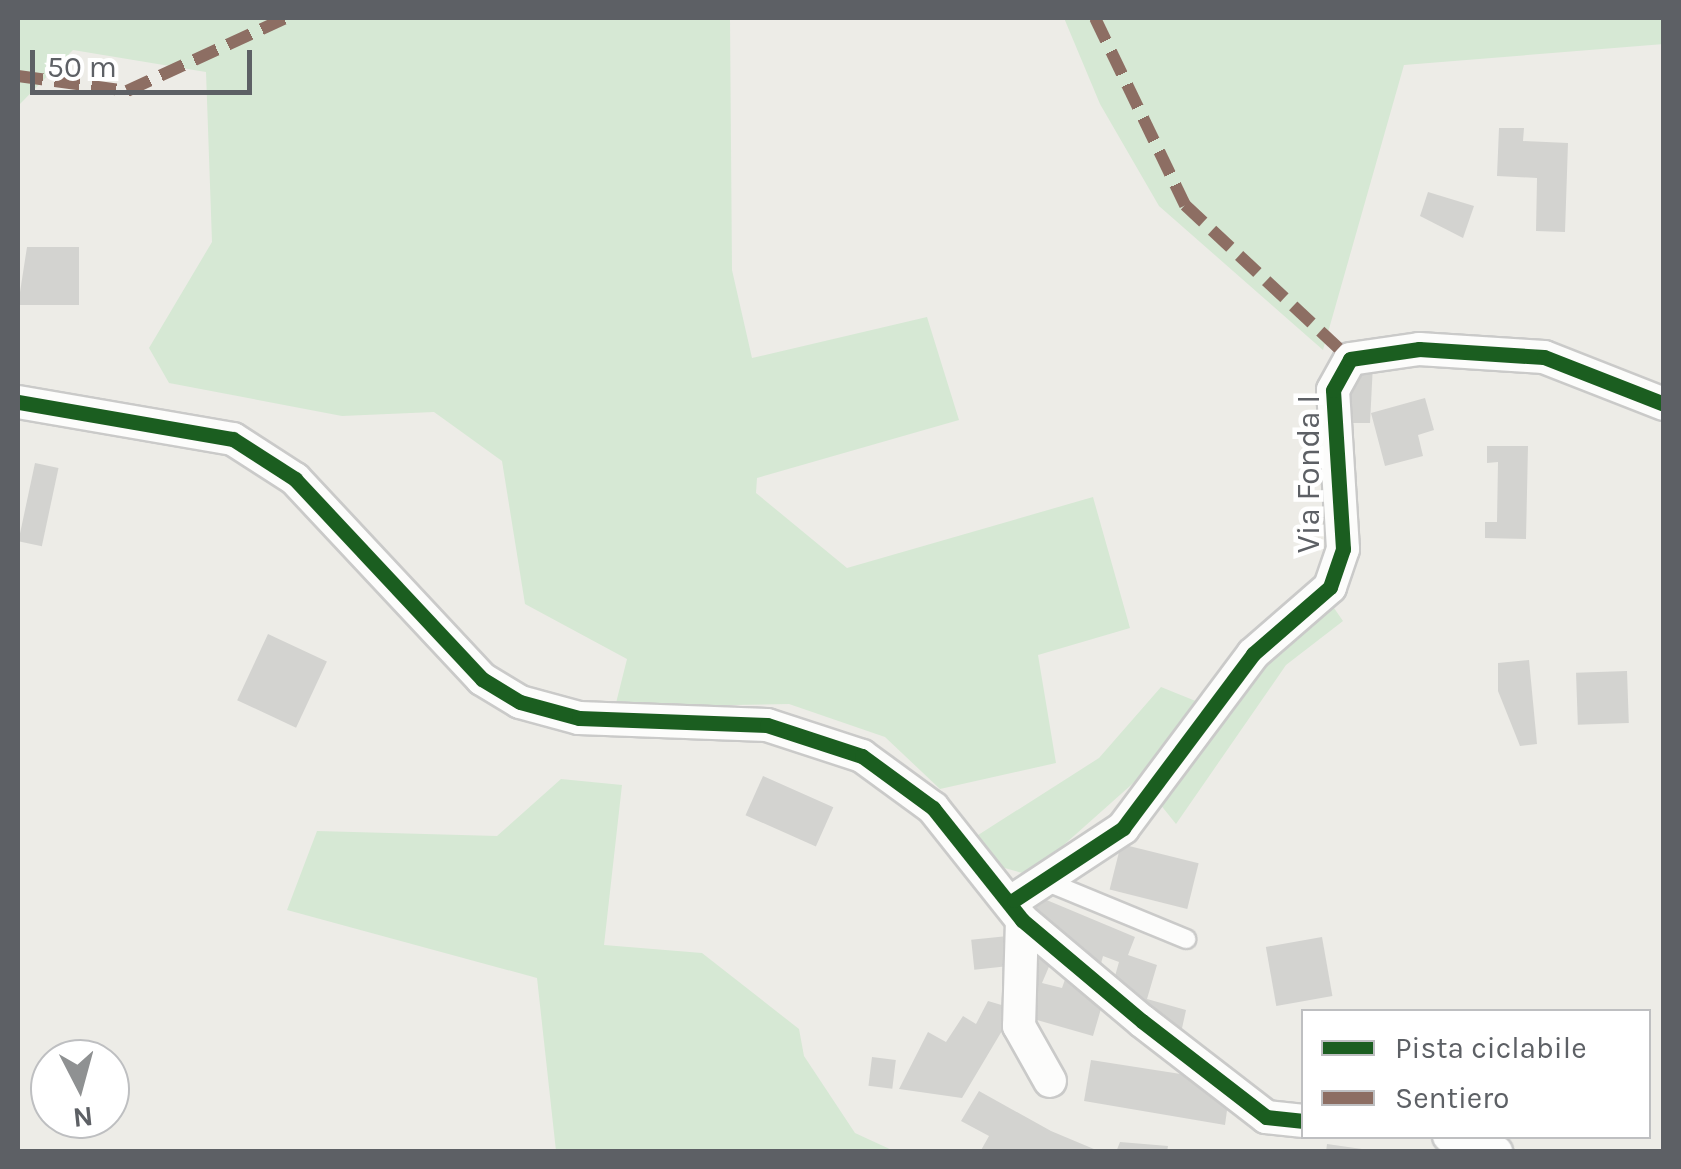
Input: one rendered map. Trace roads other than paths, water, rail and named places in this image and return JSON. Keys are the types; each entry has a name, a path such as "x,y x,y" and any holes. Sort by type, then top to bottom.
{"street":[{"name":"Via Fonda I","path":"1018,910 1043,880 1123,828 1253,654 1330,586 1343,548 1333,390 1340,367 1365,354 1418,349 1544,357 1664,404"},
{"path":"18,402 234,439 295,479 482,679 520,702 579,718 767,725 862,756 933,808 1018,910 1266,1116 1301,1121"},
{"path":"1018,910 1019,1026 1050,1081"},
{"path":"1458,1139 1496,1152"}],"lane":[{"path":"1043,880 1186,940"}]}
